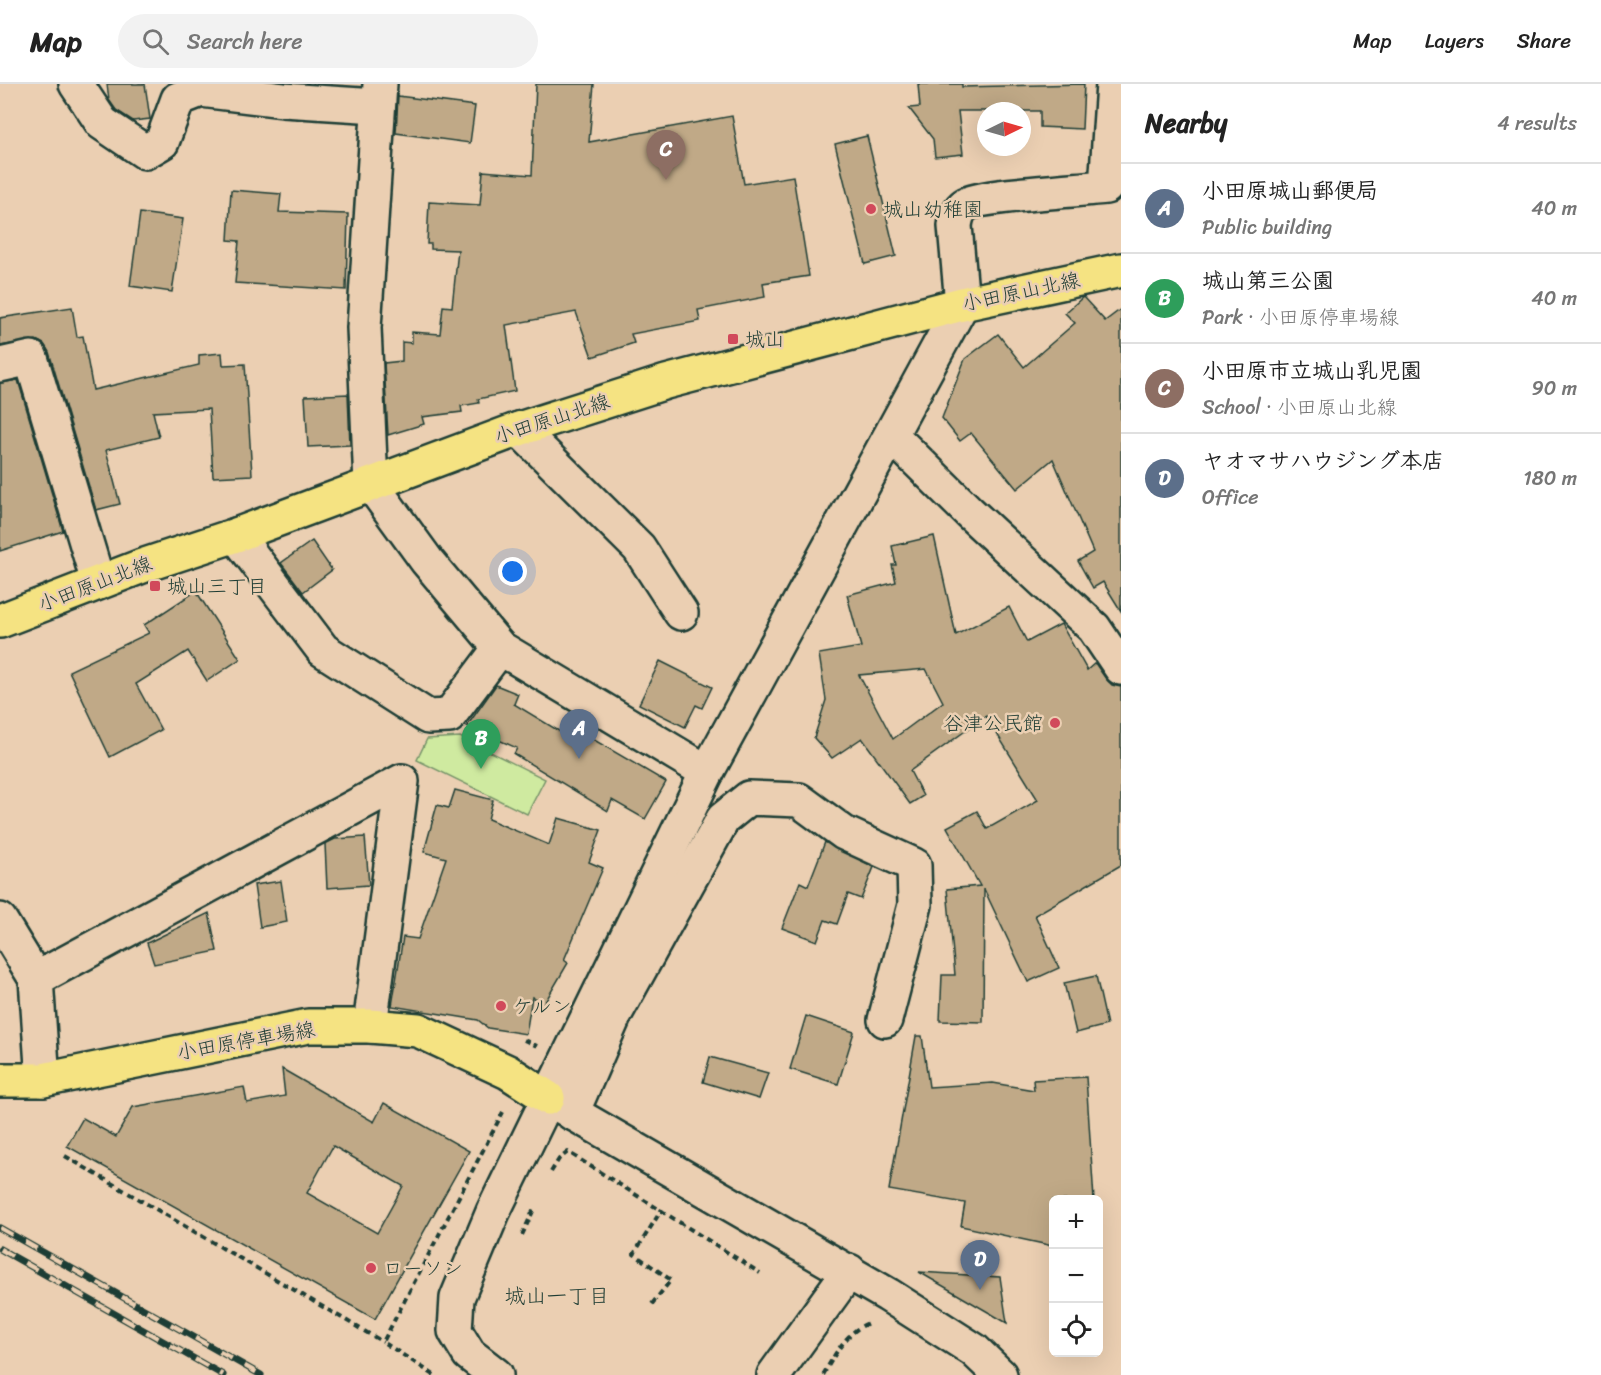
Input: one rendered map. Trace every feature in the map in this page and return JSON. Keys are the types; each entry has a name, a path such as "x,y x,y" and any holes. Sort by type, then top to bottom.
{"main road":[{"name":"小田原山北線","path":"0,621 98,582 236,535 519,429 666,382 962,304 1121,270"},
{"name":"小田原停車場線","path":"0,1080 43,1080 308,1026 370,1026 418,1030 508,1072 560,1106"}],"street":[{"path":"76,84 102,123 145,152 162,142 178,99 201,90 283,100 379,95 364,328 371,484 427,561 500,648 707,772"},
{"path":"560,1106 707,772 962,304 955,226 957,214 966,205 987,200 1106,187 1113,84"},
{"path":"0,365 31,358 98,582"},
{"path":"519,429 639,548 681,613"},
{"path":"892,436 969,512 1094,628 1121,668"},
{"path":"236,535 323,650 428,717 449,716 500,648"},
{"path":"36,979 402,781 370,1026"},
{"path":"496,1375 469,1354 455,1331 458,1298 493,1212 615,1014 723,819 749,798 799,800 844,833 914,866 915,906 885,1020"},
{"path":"0,920 36,979 43,1080"},
{"path":"560,1106 849,1271 974,1350 1000,1375"},
{"path":"774,1375 849,1271"}],"path":[{"path":"524,1040 536,1047"},
{"path":"383,1342 503,1110 498,1107"},
{"path":"550,1174 559,1159 568,1152 662,1209 760,1273"},
{"path":"65,1156 383,1342 434,1375"},
{"path":"520,1238 535,1206"},
{"path":"652,1304 671,1280 633,1254 662,1209"},
{"path":"823,1375 845,1339 855,1328 870,1322"}],"green space":[{"path":"460,737 545,779 527,814 417,760 427,739"}],"building":[{"path":"107,84 145,84 150,119 133,121 116,110 109,100"},
{"path":"536,84 594,84 589,142 732,116 744,184 793,176 809,276 763,283 765,297 698,310 700,321 631,334 634,343 592,357 576,312 506,325 515,391 478,399 479,403 461,406 462,412 422,417 424,424 388,435 384,363 402,361 402,342 412,343 412,332 440,334 443,306 452,307 458,250 431,249 431,244 427,244 429,202 480,205 483,171 532,175"},
{"path":"918,84 962,84 962,87 1084,84 1082,129 1040,127 1040,111 1031,111 1031,102 977,102 977,111 958,111 963,154 935,157 933,139 909,108 920,107"},
{"path":"398,96 475,106 470,143 396,133"},
{"path":"867,136 896,256 865,264 835,144"},
{"path":"231,190 281,194 279,212 348,214 346,290 235,283 239,241 228,240"},
{"path":"140,213 183,219 172,292 130,286"},
{"path":"1083,297 1105,321 1121,309 1121,611 1103,582 1093,588 1078,561 1093,552 1053,459 1017,489 971,433 960,441 942,418 965,359 998,334 1024,367 1075,323 1065,313"},
{"path":"72,307 77,337 83,336 93,390 199,365 199,355 222,353 223,365 245,364 252,475 213,477 209,409 153,412 159,437 106,450 120,504 96,510 49,352 44,344 36,340 0,346 0,318"},
{"path":"18,380 63,531 0,551 0,383"},
{"path":"348,394 350,445 308,447 305,396"},
{"path":"934,536 956,635 1009,607 1027,642 1061,624 1087,670 1095,663 1112,685 1121,687 1121,865 1035,915 1059,968 1028,982 984,889 983,1022 940,1021 942,975 955,975 947,889 980,886 947,827 977,811 987,829 1038,800 986,716 910,771 923,796 910,804 862,738 832,758 814,738 826,700 819,654 861,647 847,595 896,582 892,565 896,565 892,546","holes":["926,669 943,702 893,739 859,675"]},
{"path":"312,541 332,570 303,592 281,563"},
{"path":"196,591 240,659 207,681 188,651 136,684 161,730 110,757 69,671 149,633 144,625"},
{"path":"660,661 712,687 702,708 696,705 685,727 639,704"},
{"path":"496,685 518,694 514,704 562,733 567,724 666,782 645,819 612,800 608,811 514,754 517,748 467,726"},
{"path":"455,790 493,800 488,819 549,845 558,818 601,830 589,862 603,868 564,960 568,963 544,1004 532,997 526,1034 488,1028 478,1020 392,1006 403,937 418,939 446,858 424,852 437,805 449,808"},
{"path":"365,837 369,885 327,888 325,844 335,839"},
{"path":"825,842 874,867 861,899 848,894 837,924 825,920 817,941 782,928 800,882 808,886"},
{"path":"281,881 287,922 260,927 254,885"},
{"path":"209,913 217,951 154,964 147,943"},
{"path":"1096,976 1107,1025 1076,1033 1064,983"},
{"path":"806,1016 854,1032 838,1084 790,1069"},
{"path":"916,1036 922,1036 929,1087 993,1083 1034,1090 1033,1080 1086,1077 1094,1195 1049,1195 1049,1245 961,1226 965,1203 889,1190"},
{"path":"710,1057 768,1073 759,1099 703,1082"},
{"path":"282,1069 374,1122 384,1103 469,1151 375,1319 67,1146 83,1118 116,1137 133,1107 244,1087 247,1103 285,1096","holes":["333,1146 403,1186 377,1233 307,1193"]},
{"path":"919,1272 1000,1277 1007,1323"}],"railway":[{"path":"0,1228 261,1375"},
{"path":"0,1249 223,1375"}],"place":[{"name":"小田原市立城山乳児園","path":"666,180"},
{"name":"城山幼稚園","path":"871,209"},
{"name":"城山","path":"733,339"},
{"name":"城山三丁目","path":"155,586"},
{"name":"谷津公民館","path":"1055,723"},
{"name":"小田原城山郵便局","path":"579,759"},
{"name":"城山第三公園","path":"481,769"},
{"name":"ケルン","path":"501,1006"},
{"name":"ローソン","path":"371,1268"},
{"name":"ヤオマサハウジング本店","path":"980,1290"}],"district":[{"name":"城山一丁目","path":"557,1296"}]}
